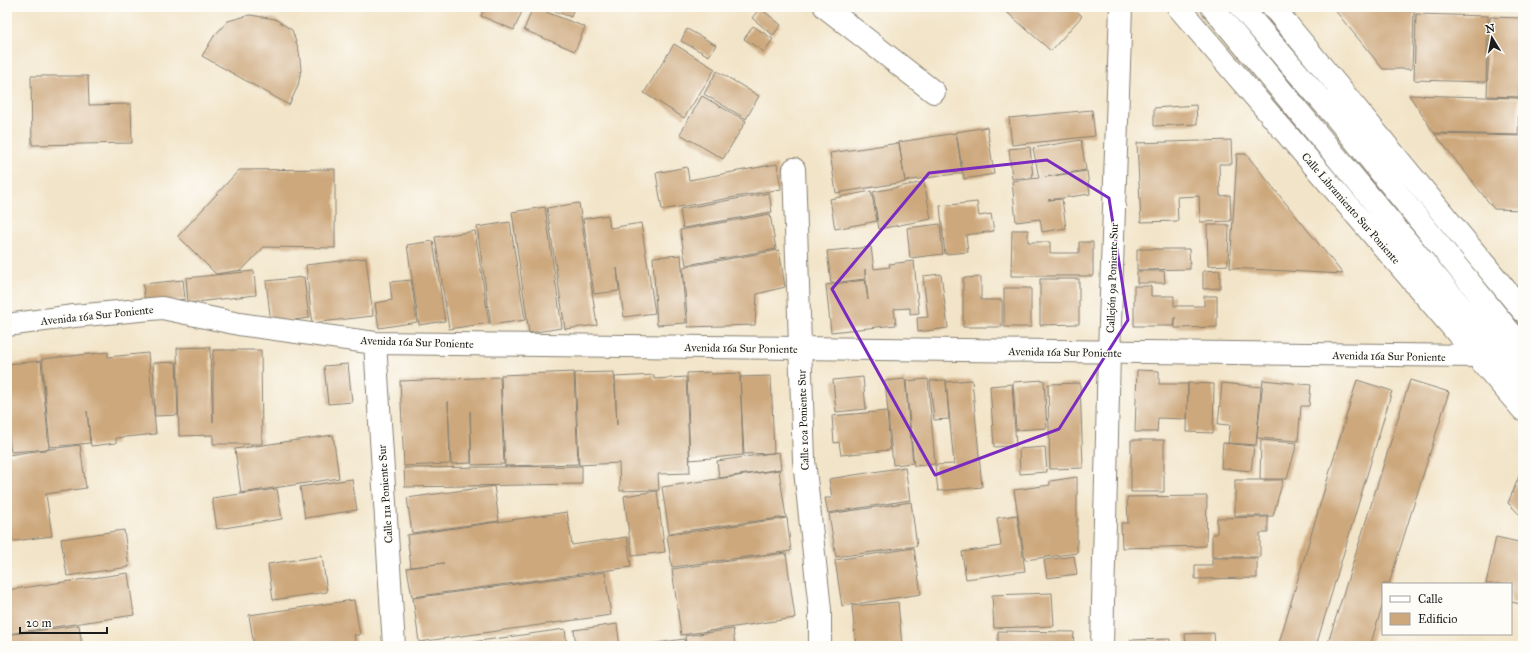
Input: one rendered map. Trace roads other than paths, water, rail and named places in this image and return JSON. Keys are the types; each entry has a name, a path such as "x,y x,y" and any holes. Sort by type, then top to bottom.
{"street":[{"path":"825,7 934,92"},
{"name":"Callejón 9a Poniente Sur","path":"1102,646 1109,352 1121,7"},
{"name":"Calle Libramiento Sur Poniente","path":"1178,7 1479,356 1523,410"},
{"name":"Calle Libramiento Sur Poniente","path":"1212,7 1517,374 1523,390"},
{"path":"1241,7 1339,121 1523,348"},
{"path":"1273,7 1523,311"},
{"name":"Calle 10a Poniente Sur","path":"794,168 804,460 820,610 820,646"},
{"name":"Avenida 16a Sur Poniente","path":"7,325 74,316 162,308 239,324 375,343 1479,356"},
{"name":"Calle 11a Poniente Sur","path":"375,343 394,646"}]}
